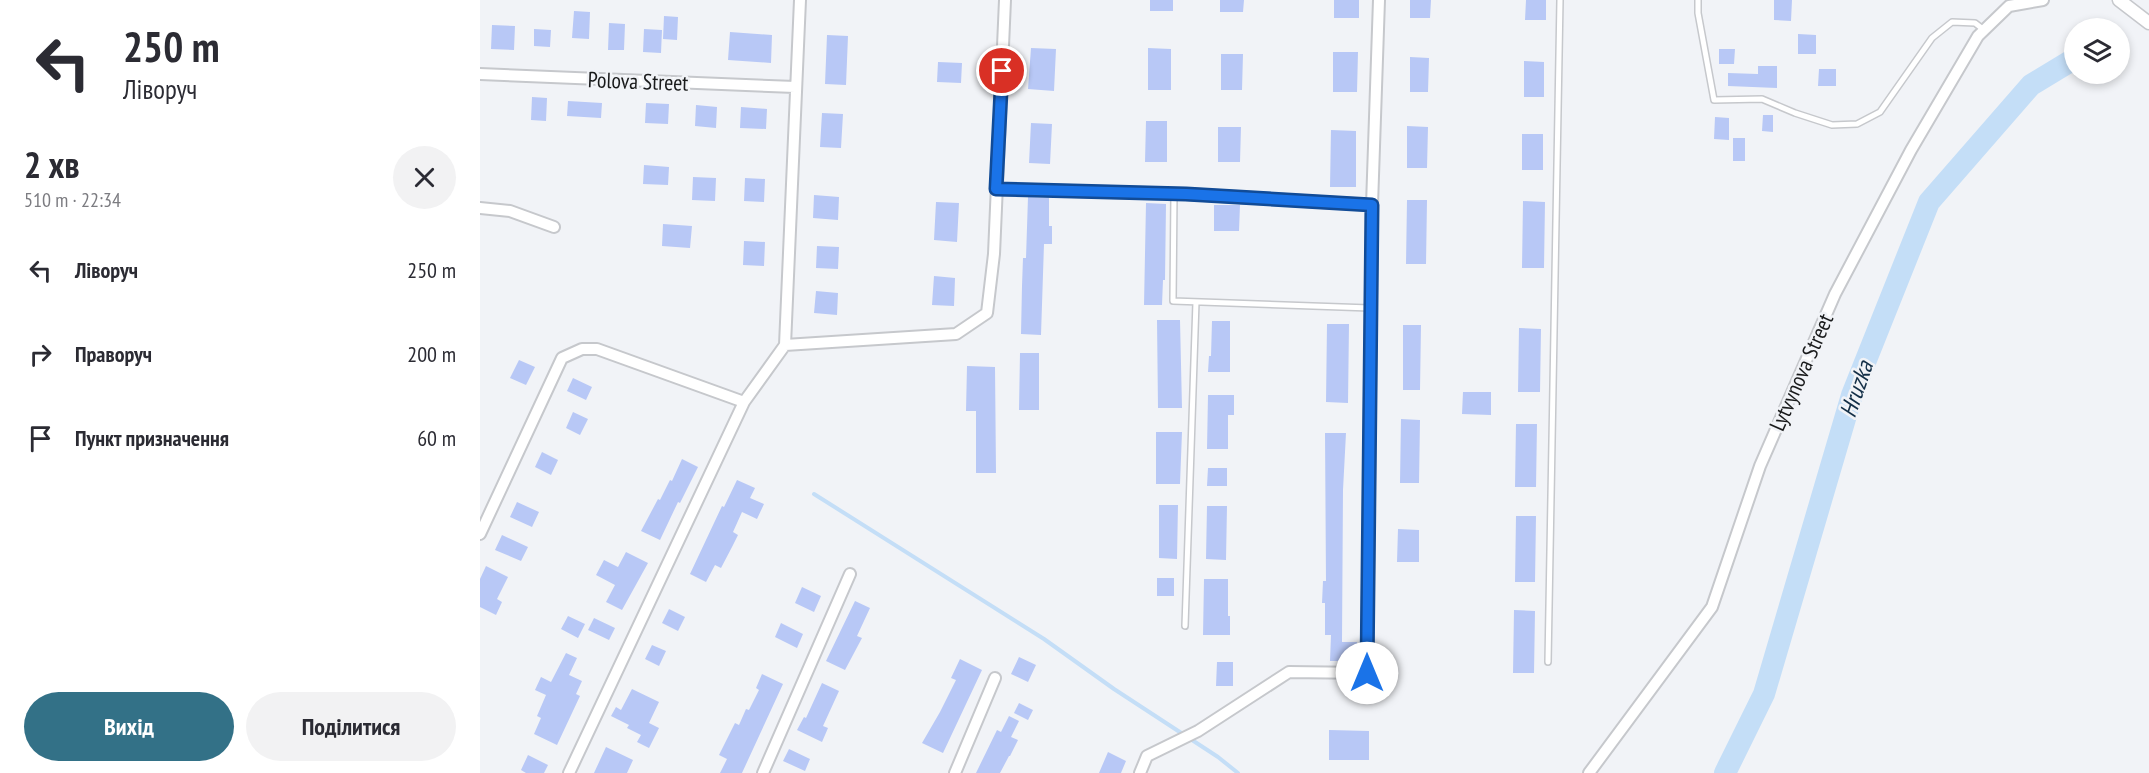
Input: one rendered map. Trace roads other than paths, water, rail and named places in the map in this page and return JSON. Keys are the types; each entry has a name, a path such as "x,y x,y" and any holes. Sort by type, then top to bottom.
{"street":[{"path":"569,773 744,402 785,345 800,0"},
{"path":"785,345 956,334 987,313 994,254 1005,0"},
{"path":"1140,773 1147,756 1198,731 1290,672 1367,673 1370,308 1379,0"},
{"name":"Lytvynova Street","path":"1589,773 1712,607 1760,466 1835,294 1911,150 1978,36 2009,6 2043,0"},
{"path":"2119,0 2149,23"},
{"name":"Polova Street","path":"480,74 795,87"},
{"path":"996,189 1174,194 1372,205"},
{"path":"480,208 510,211 554,227"},
{"path":"480,534 562,358 582,349 597,349 744,402"},
{"path":"763,773 850,574"},
{"path":"955,773 995,678"}],"lane":[{"path":"1548,662 1560,0"},
{"path":"1698,0 1698,13 1714,100 1762,99 1832,125 1857,124 1880,112 1932,38 1952,22 1975,23 1984,30"},
{"path":"1174,194 1173,301 1370,308"},
{"path":"1185,626 1196,302"}],"waterway":[{"name":"Hruzka","path":"1725,773 1764,694 1852,395 1929,202 2031,85 2064,65"},
{"path":"814,494 1044,639 1238,773"}]}
